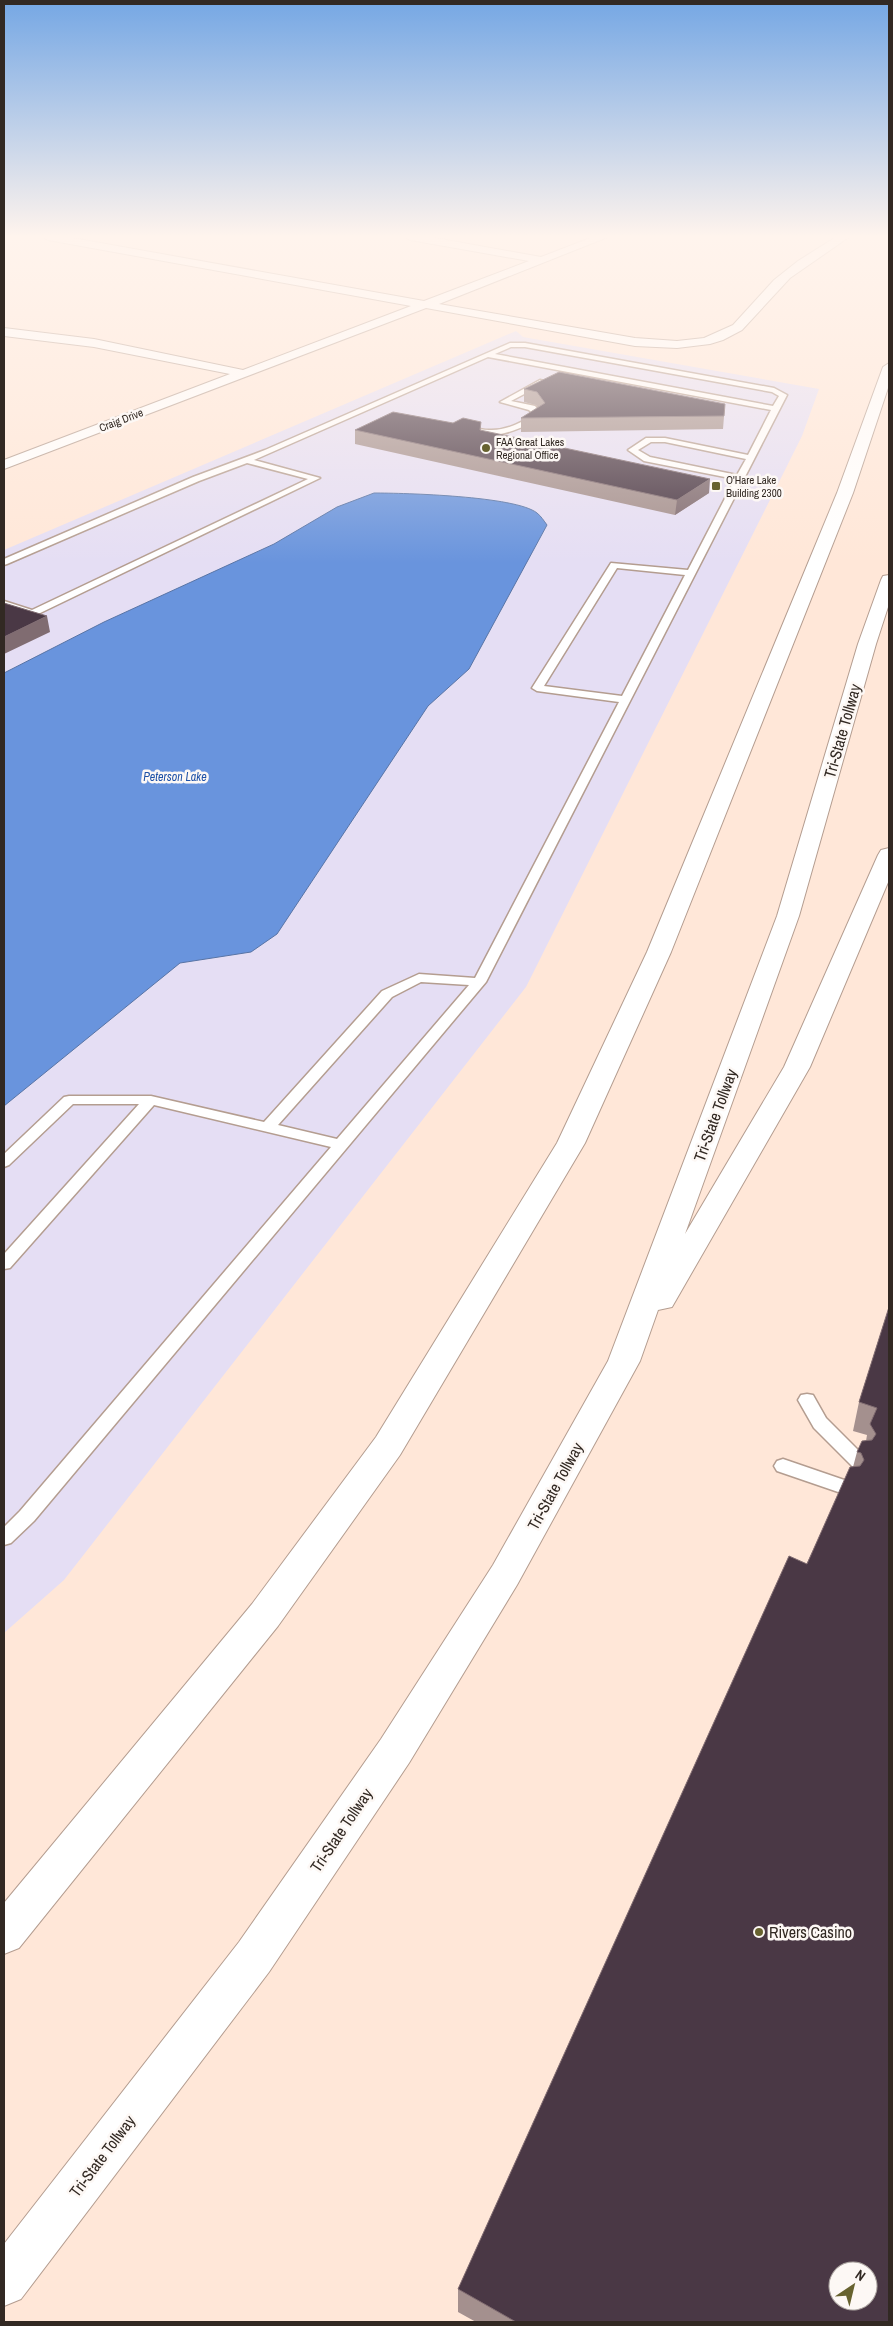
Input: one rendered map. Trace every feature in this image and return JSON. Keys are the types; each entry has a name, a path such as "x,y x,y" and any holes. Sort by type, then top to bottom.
{"main road":[{"path":"118,346 241,373"},
{"name":"Craig Drive","path":"4,465 314,346"},
{"path":"4,1934 266,1614 388,1446 571,1143 659,952 841,503 889,367"},
{"path":"4,451 24,457"},
{"name":"Tri-State Tollway","path":"4,2282 254,1957 395,1751 505,1575 624,1361 788,916 867,644 889,580"},
{"path":"624,1361 797,1067 889,855"}],"lane":[{"path":"4,562 244,460 254,458 509,346"},
{"path":"4,1538 27,1516 479,982 784,395 774,390 528,346"},
{"path":"488,355 776,409"},
{"path":"463,428 483,432 511,432 539,416 532,408 504,402 566,370"},
{"path":"368,408 386,412"},
{"path":"740,478 646,459 632,450 649,440 665,440 750,458"},
{"path":"4,604 33,614 316,478 244,460"},
{"path":"625,700 537,688 614,565 690,573"},
{"path":"268,1127 387,994 418,978 479,982"},
{"path":"4,1162 69,1100 151,1100 341,1145"},
{"path":"4,1264 151,1100"},
{"path":"807,1400 820,1423 859,1462"},
{"path":"783,1466 847,1488"}],"shaded area":[{"path":"482,346 572,346 819,389 802,436 526,987 64,1580 4,1633 4,550"}],"water":[{"name":"Peterson Lake","path":"374,493 459,497 507,503 525,507 537,513 547,525 469,669 428,706 277,934 251,952 180,963 4,1106 4,673 104,622 274,544 337,507"}],"building":[{"path":"559,372 725,404 724,416 521,418 545,403 537,392 524,389"},
{"path":"393,412 453,423 463,418 481,422 480,430 710,479 677,500 355,430"},
{"path":"4,603 47,616 4,637"},
{"name":"Rivers Casino","path":"889,1307 889,2322 516,2322 458,2289 789,1556 807,1564 850,1467 860,1466 864,1460 861,1453 857,1452 862,1441 872,1440 876,1434 870,1424 877,1408 859,1402"}],"place":[{"name":"FAA Great Lakes Regional Office","path":"486,448"},
{"name":"O'Hare Lake Building 2300","path":"716,486"},
{"name":"Rivers Casino","path":"759,1932"}]}
